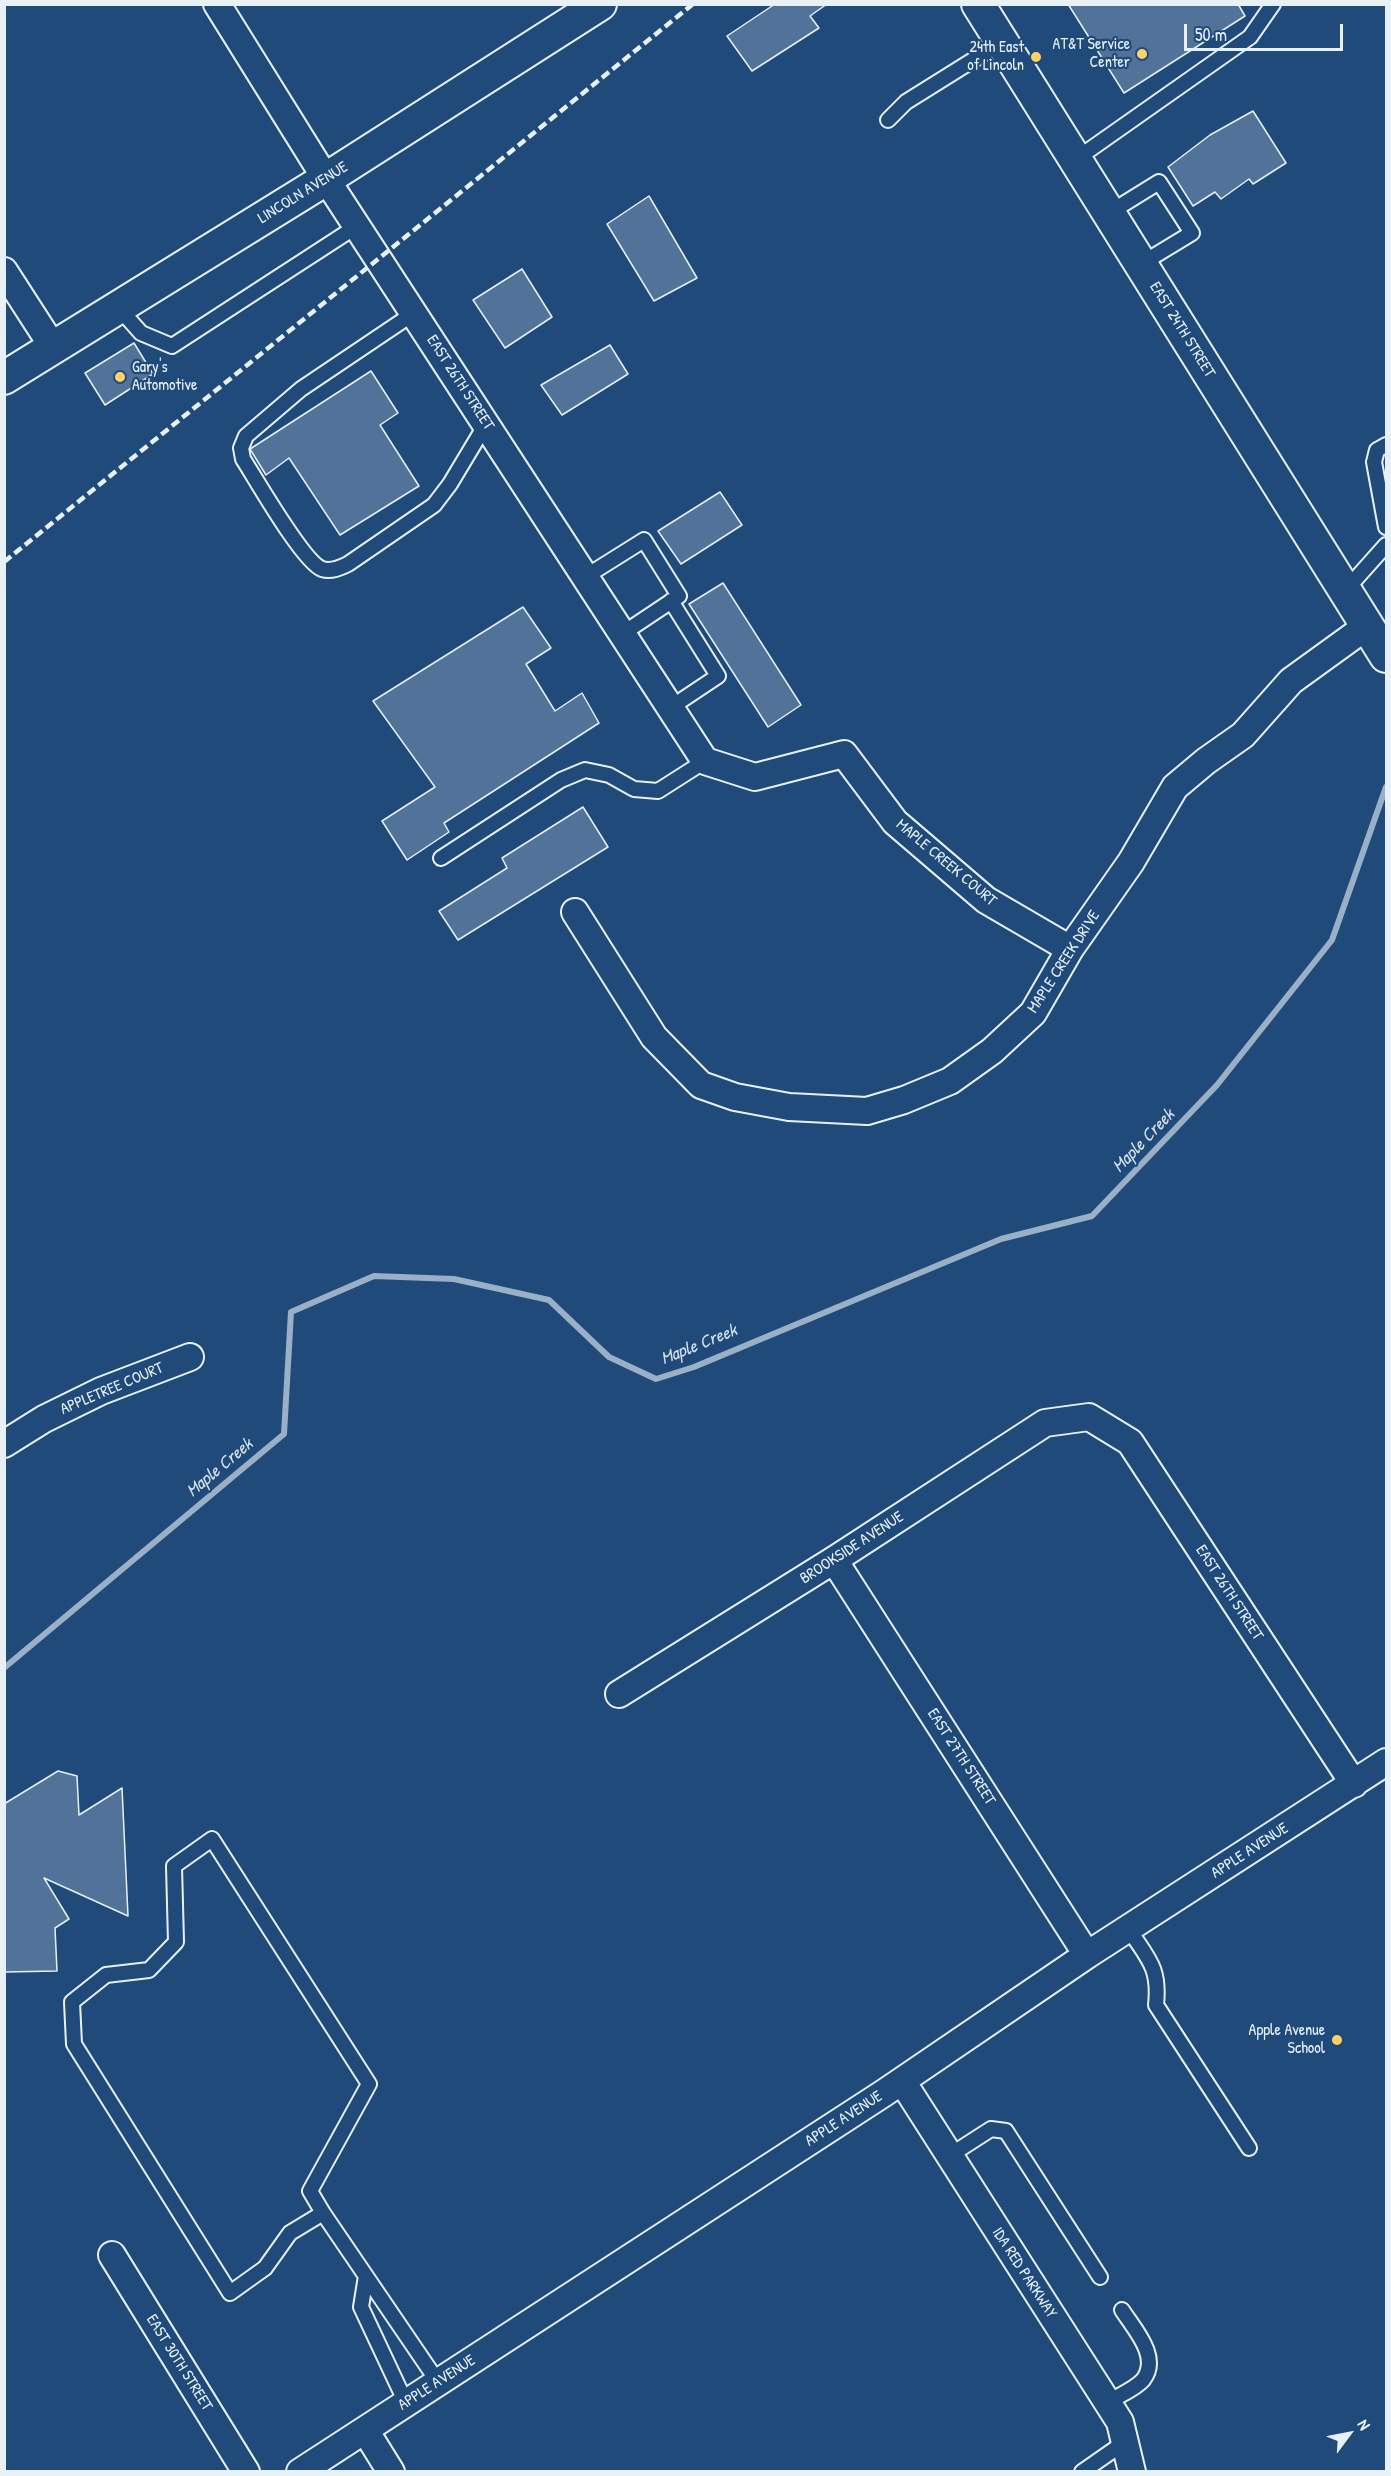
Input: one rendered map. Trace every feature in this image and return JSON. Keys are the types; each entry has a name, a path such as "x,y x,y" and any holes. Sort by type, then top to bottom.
{"street":[{"name":"EAST 26TH STREET","path":"217,4 326,179 705,761"},
{"name":"EAST 24TH STREET","path":"978,4 1386,656"},
{"name":"LINCOLN AVENUE","path":"4,378 326,179 596,6"},
{"path":"4,271 52,347"},
{"name":"MAPLE CREEK DRIVE","path":"575,912 654,1037 701,1085 735,1097 789,1107 867,1111 904,1100 950,1081 992,1051 1033,1013 1070,949 1131,862 1175,788 1206,761 1243,735 1291,681 1367,626"},
{"name":"MAPLE CREEK COURT","path":"705,761 755,777 843,754 895,822 986,900 1070,949"},
{"name":"APPLETREE COURT","path":"4,1444 44,1419 100,1391 190,1357"},
{"name":"EAST 26TH STREET","path":"1089,1417 1130,1442 1354,1784"},
{"name":"BROOKSIDE AVENUE","path":"619,1694 834,1560 1045,1423 1089,1417"},
{"name":"EAST 27TH STREET","path":"834,1560 1087,1955"},
{"name":"APPLE AVENUE","path":"300,2472 902,2081 1128,1928 1386,1762"},
{"name":"IDA RED PARKWAY","path":"902,2081 1120,2422 1132,2472"},
{"name":"EAST 30TH STREET","path":"112,2255 246,2472"},
{"path":"364,2430 391,2472"}],"lane":[{"path":"1075,160 1250,37 1273,4"},
{"path":"888,120 906,102 1002,42"},
{"path":"1109,213 1160,182 1192,233 1141,264"},
{"path":"118,307 141,333 172,346 357,226"},
{"path":"414,313 301,389 246,436 241,448 243,459 303,552 321,569 335,570 348,564 434,504 450,484 486,424"},
{"path":"1386,445 1377,450 1374,462 1386,527"},
{"path":"585,577 644,540 679,596 622,634"},
{"path":"1345,591 1386,545"},
{"path":"670,708 718,676 671,601"},
{"path":"441,858 561,780 585,770 609,775 634,789 658,791 705,761"},
{"path":"323,2213 290,2233 264,2268 230,2292 74,2044 72,2002 106,1975 149,1970 176,1942 174,1866 212,1839 369,2084 310,2191 438,2382"},
{"path":"1128,1928 1154,1969 1158,1984 1156,2005 1249,2148"},
{"path":"949,2156 990,2128 1006,2131 1100,2277"},
{"path":"366,2276 361,2307 406,2403"},
{"path":"1107,2403 1142,2381 1150,2367 1149,2353 1122,2310"},
{"path":"1082,2472 1125,2442"}],"building":[{"path":"775,4 827,4 810,16 819,28 752,71 727,36"},
{"name":"AT&T Service Center","path":"1068,4 1238,4 1245,16 1124,93"},
{"path":"1253,111 1286,163 1253,184 1249,179 1221,199 1215,192 1193,206 1168,167 1210,135"},
{"path":"649,196 697,278 654,301 607,224"},
{"path":"522,269 552,317 505,348 473,300"},
{"path":"134,343 153,374 105,405 85,373"},
{"path":"610,345 628,374 562,415 541,385"},
{"path":"371,371 398,413 380,425 419,486 340,535 289,458 266,475 250,449"},
{"path":"720,492 742,525 681,564 658,531"},
{"path":"723,583 801,705 768,727 689,604"},
{"path":"523,607 551,648 526,664 555,711 582,693 599,723 444,823 449,832 407,860 382,821 435,787 373,701"},
{"path":"583,807 608,847 458,940 439,911 507,868 502,858"},
{"path":"58,1771 77,1776 79,1815 122,1788 128,1916 44,1878 69,1919 55,1928 57,1971 4,1972 4,1804"}],"waterway":[{"name":"Maple Creek","path":"4,1668 284,1434 291,1312 374,1276 454,1279 549,1300 609,1357 656,1379 694,1367 1001,1239 1092,1216 1217,1085 1332,940 1386,787"}],"railway":[{"path":"4,562 693,4"}],"place":[{"name":"AT&T Service Center","path":"1142,54"},
{"name":"24th East of Lincoln","path":"1036,57"},
{"name":"Gary's Automotive","path":"120,377"},
{"name":"Apple Avenue School","path":"1337,2040"}]}
